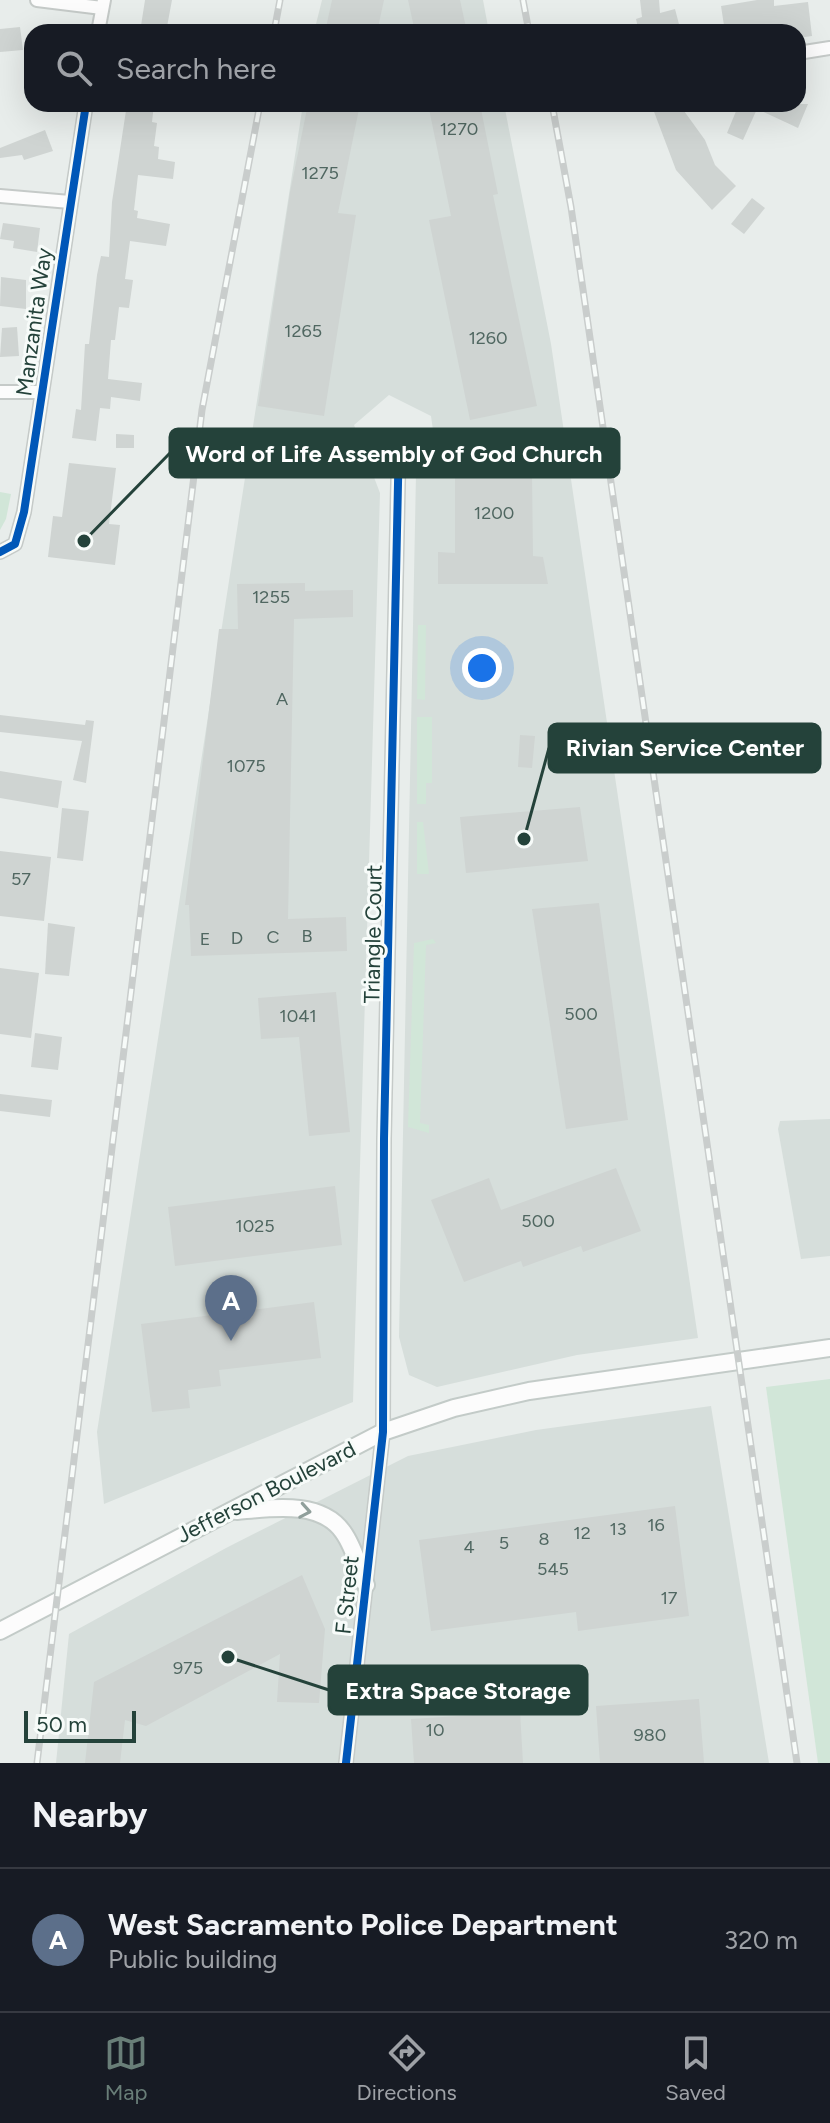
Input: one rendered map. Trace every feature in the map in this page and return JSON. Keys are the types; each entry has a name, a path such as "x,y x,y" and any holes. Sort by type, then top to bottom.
{"main road":[{"name":"Jefferson Boulevard","path":"0,1631 383,1432 454,1408 529,1391 830,1348"},
{"path":"227,1512 277,1507 322,1514 334,1521 345,1535 366,1585"}],"street":[{"path":"37,0 103,4 99,24"},
{"path":"806,52 830,48"},
{"name":"Manzanita Way","path":"0,552 15,544 24,512 85,112"},
{"path":"0,196 70,202"},
{"path":"0,392 41,392"},
{"name":"Triangle Court","path":"383,1432 384,1139 399,437"},
{"name":"F Street","path":"346,1763 383,1432"}],"shaded area":[{"path":"322,0 483,0 488,24 316,24"},
{"path":"302,112 506,112 551,344 698,1338 577,1355 437,1387 409,1375 399,1337 416,474 436,451 431,416 389,395 354,425 380,493 353,1402 104,1504 97,1432"},
{"path":"830,1119 830,1256 801,1259 778,1129 780,1121"},
{"path":"711,1406 769,1763 56,1763 69,1634 226,1548 408,1456 536,1430"}],"green space":[{"path":"0,492 11,494 6,519 0,530"},
{"path":"418,625 426,625 425,700 417,699"},
{"path":"417,717 432,717 432,783 426,783 426,804 417,804"},
{"path":"417,822 423,822 429,874 417,874"},
{"path":"433,939 436,943 426,945 420,1123 429,1125 429,1133 408,1127 414,943"},
{"path":"830,1379 830,1763 818,1763 766,1387"}],"building":[{"path":"145,0 172,0 168,24 141,24"},
{"path":"332,0 384,0 379,24 327,24"},
{"path":"408,0 460,0 465,24 413,24"},
{"path":"640,0 659,0 660,13 675,9 679,24 637,24 636,19 642,17"},
{"path":"757,0 774,0 774,6 808,2 812,36 806,37 806,24 724,24 721,6"},
{"path":"20,27 23,50 0,52 0,29"},
{"path":"126,112 153,112 152,122 157,123 154,146 159,147 158,159 175,162 173,179 138,175 134,210 138,211 137,218 170,224 166,246 130,241 125,279 133,280 129,308 119,307 115,340 111,340 108,379 142,383 140,401 111,397 110,409 100,408 96,441 72,438 76,409 81,410 85,344 89,344 97,275 101,256 109,257 112,202"},
{"path":"306,112 358,112 338,213 356,215 324,416 258,406 290,192"},
{"path":"430,112 482,112 498,194 493,195 537,406 470,420 429,220 451,216"},
{"path":"654,112 685,112 705,140 715,165 736,186 712,210 676,170"},
{"path":"736,112 756,112 743,140 727,133"},
{"path":"763,112 805,112 798,128"},
{"path":"45,130 53,151 24,160 22,155 0,158 0,148"},
{"path":"752,198 765,208 744,234 731,224"},
{"path":"3,223 40,228 37,252 13,248 14,241 0,239"},
{"path":"1,277 26,280 26,309 0,306"},
{"path":"17,327 19,356 0,357 2,328"},
{"path":"116,434 134,435 134,448 116,448"},
{"path":"69,463 116,468 109,524 120,525 115,565 48,557 53,516 62,517"},
{"path":"455,473 532,474 533,556 543,557 548,584 438,584 438,552 455,553"},
{"path":"305,583 305,591 353,590 353,617 294,619 288,919 346,917 347,951 191,956 189,905 185,905 219,629 238,629 237,584"},
{"path":"0,715 85,725 86,720 94,721 86,783 73,780 82,741 0,732"},
{"path":"520,735 535,736 532,768 518,767"},
{"path":"0,771 62,781 58,808 0,798"},
{"path":"580,807 588,861 466,873 460,817"},
{"path":"62,808 89,811 83,861 57,858"},
{"path":"0,851 51,857 44,921 0,916"},
{"path":"599,903 628,1120 566,1129 532,909"},
{"path":"48,923 75,927 69,976 45,974"},
{"path":"0,968 39,973 31,1038 0,1034"},
{"path":"336,992 350,1132 309,1136 299,1037 261,1039 258,998"},
{"path":"35,1033 62,1037 58,1070 31,1067"},
{"path":"0,1094 52,1100 50,1117 0,1111"},
{"path":"616,1168 641,1231 583,1252 581,1246 523,1267 521,1261 464,1282 431,1200 489,1178 501,1210"},
{"path":"335,1186 342,1245 175,1266 168,1207"},
{"path":"314,1302 321,1358 219,1370 221,1386 188,1390 190,1408 152,1412 141,1324"},
{"path":"675,1506 689,1616 578,1631 576,1612 431,1631 419,1540"},
{"path":"302,1575 325,1629 319,1703 277,1702 280,1654 146,1726 125,1720 120,1763 85,1763 94,1682"},
{"path":"699,1699 704,1763 600,1763 596,1706"},
{"path":"520,1712 523,1763 414,1763 411,1719"}],"railway":[{"path":"276,24 280,0"},
{"path":"523,0 528,24"},
{"path":"37,1763 202,410 258,112"},
{"path":"553,112 571,207 797,1763"}],"cycle path":[{"path":"0,552 15,544 24,512 85,112"},
{"path":"346,1763 383,1432 384,1139 399,437"}],"place":[{"name":"Word of Life Assembly of God Church","path":"84,541"},
{"name":"Rivian Service Center","path":"524,839"},
{"name":"West Sacramento Police Department","path":"231,1341"},
{"name":"Extra Space Storage","path":"228,1657"}]}
